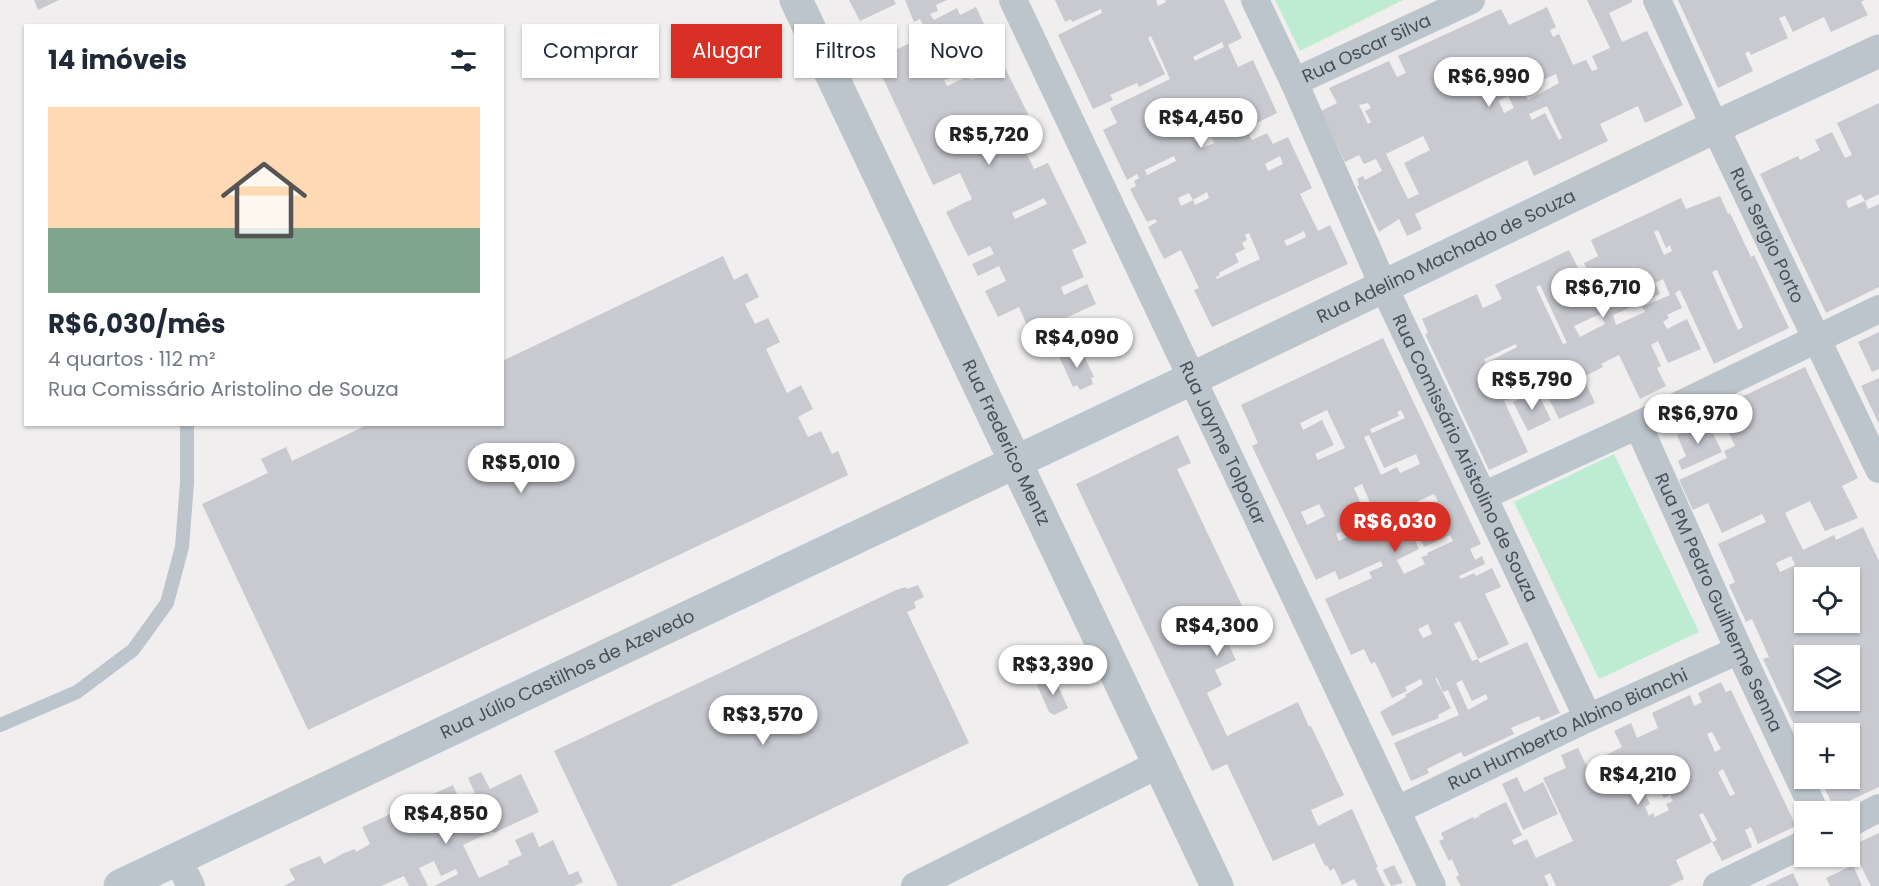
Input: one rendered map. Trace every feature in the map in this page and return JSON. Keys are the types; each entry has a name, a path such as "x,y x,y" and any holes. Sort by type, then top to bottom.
{"street":[{"name":"Rua Frederico Mentz","path":"796,0 1217,886"},
{"name":"Rua Jayme Tolpolar","path":"1013,0 1432,886"},
{"name":"Rua Comissário Aristolino de Souza","path":"1255,0 1294,82 1383,285 1588,718"},
{"name":"Rua Oscar Silva","path":"1294,82 1433,8 1471,0"},
{"name":"Rua Sergio Porto","path":"1657,0 1715,127 1879,469"},
{"name":"Rua Adelino Machado de Souza","path":"1015,462 1715,127 1879,51"},
{"path":"1483,496 1638,425 1879,309"},
{"name":"Rua PM Pedro Guilherme Senna","path":"1638,425 1739,651 1810,801"},
{"name":"Rua Júlio Castilhos de Azevedo","path":"120,886 184,872 1015,462"},
{"name":"Rua Humberto Albino Bianchi","path":"1397,810 1588,718 1739,651"},
{"path":"915,886 1159,764"},
{"path":"1860,818 1879,808"},
{"path":"1717,886 1794,849"}],"lane":[{"path":"0,724 77,692 133,650 167,603 182,548 187,483 187,426"}],"green space":[{"path":"1275,0 1403,0 1300,51"},
{"path":"1614,454 1699,632 1599,679 1514,502"}],"building":[{"path":"34,0 59,0 38,10"},
{"path":"849,0 894,0 896,4 860,21"},
{"path":"905,0 947,0 936,5 938,11 930,14 934,20 957,8 960,15 976,7 984,24 922,24 920,19 914,22"},
{"path":"1055,0 1156,0 1158,6 1166,2 1165,0 1224,0 1242,38 1228,45 1238,67 1253,60 1277,113 1246,128 1252,140 1267,133 1273,144 1288,137 1312,188 1300,194 1318,231 1330,225 1348,264 1212,327 1194,290 1199,288 1181,250 1164,259 1148,227 1157,222 1155,219 1147,222 1130,189 1136,186 1134,181 1139,178 1137,174 1127,180 1103,130 1117,123 1110,108 1170,79 1151,36 1148,38 1165,74 1139,87 1137,83 1110,95 1113,100 1093,109 1058,35 1102,13 1101,9 1072,22 1071,19 1065,22","holes":["1222,42 1224,47 1195,61 1193,57","1196,107 1214,143 1203,148 1186,112","1174,156 1176,161 1147,175 1145,170","1280,156 1283,164 1268,171 1265,164","1207,192 1209,198 1195,205 1193,200","1189,193 1193,200 1181,206 1178,198","1304,231 1306,237 1287,246 1284,241","1249,233 1260,259 1217,279 1219,273 1239,262 1235,254 1245,249 1242,243 1247,240 1245,235"]},
{"path":"1587,0 1632,0 1609,13 1622,42 1647,31 1683,105 1645,123 1638,106 1600,124 1608,141 1534,176 1527,160 1415,214 1422,229 1407,236 1399,219 1379,232 1357,186 1359,185 1357,179 1363,176 1365,180 1382,171 1376,159 1364,164 1359,155 1345,162 1321,111 1337,103 1329,88 1389,61 1397,77 1406,73 1398,56 1501,9 1509,25 1547,7 1556,27 1550,30 1553,37 1559,34 1573,65 1586,60 1592,71 1598,69 1592,56 1610,48","holes":["1556,74 1559,83 1528,100 1523,89","1508,96 1514,108 1504,113 1499,101","1368,103 1371,108 1365,111 1371,122 1368,124 1359,105","1547,106 1562,138 1559,140 1545,113 1532,120 1529,114","1423,136 1430,150 1404,163 1419,194 1408,199 1386,154"]},
{"path":"1678,0 1865,0 1861,2 1868,15 1831,32 1824,17 1793,32 1785,16 1779,18 1788,38 1751,55 1749,51 1745,53 1753,71 1718,88"},
{"path":"909,43 909,78 950,78 944,80 947,86 965,78 971,80 1005,78 1005,68 1038,134 1021,142 1034,169 1048,163 1087,243 1072,250 1084,277 1061,287 1064,295 1087,284 1096,304 1031,334 1019,307 998,317 985,291 1006,281 999,266 978,276 972,264 994,254 990,246 968,256 946,212 972,199 960,173 933,185 883,78 897,78 897,49","holes":["981,122 983,127 948,145 946,139","1044,198 1047,204 1015,219 1012,213"]},
{"path":"1879,103 1879,194 1865,201 1868,209 1879,204 1879,287 1826,313 1760,174 1798,156 1800,160 1820,150 1815,140 1832,132 1845,158 1852,155 1837,123","holes":["1861,194 1865,201 1848,208 1846,201"]},
{"path":"1720,196 1751,257 1754,255 1789,328 1714,364 1680,290 1675,293 1682,308 1667,315 1669,318 1663,322 1667,329 1687,319 1701,349 1668,363 1658,341 1651,345 1661,366 1657,368 1666,386 1640,399 1619,355 1601,364 1603,367 1583,377 1595,403 1559,419 1541,383 1504,401 1528,452 1489,470 1425,334 1428,333 1422,319 1477,294 1483,308 1502,299 1495,285 1569,250 1578,268 1573,271 1585,296 1590,294 1597,291 1584,263 1598,256 1591,240 1681,198 1686,209","holes":["1658,230 1666,248 1670,245 1672,251 1664,255 1654,232","1717,270 1743,327 1738,330 1712,272","1630,275 1643,302 1660,294 1655,283 1663,279 1670,295 1642,307 1645,312 1616,325 1613,315 1640,303 1627,277","1540,285 1567,343 1563,344 1536,287","1600,314 1605,324 1580,337 1574,326","1516,344 1517,347 1486,363 1484,359","1490,371 1493,378 1481,384 1478,377"]},
{"path":"723,256 734,280 747,273 759,297 745,304 755,324 768,318 780,342 766,349 787,393 801,385 813,409 798,417 808,437 821,431 832,454 838,451 848,475 308,730 202,504 268,473 261,459 286,447 292,461 365,426 504,426 504,360"},
{"path":"1879,332 1879,369 1872,372 1858,342"},
{"path":"1383,338 1481,544 1470,549 1475,560 1482,556 1485,564 1459,576 1461,579 1474,573 1476,576 1492,568 1501,587 1485,594 1509,644 1478,659 1480,663 1527,642 1560,713 1541,721 1539,716 1511,728 1514,734 1464,757 1461,752 1427,769 1429,773 1411,781 1394,743 1459,715 1448,690 1443,692 1435,678 1451,708 1438,715 1439,718 1392,736 1380,712 1423,684 1421,679 1405,687 1407,691 1392,698 1375,662 1371,664 1364,649 1351,655 1325,599 1372,578 1369,572 1383,566 1381,561 1339,580 1335,571 1316,580 1252,446 1258,443 1241,405","holes":["1327,410 1345,448 1318,460 1315,454 1334,445 1322,420 1303,430 1300,423","1401,410 1405,418 1372,433 1370,429 1399,416 1397,412","1369,435 1384,468 1416,454 1420,464 1400,473 1397,467 1381,475 1364,437","1362,484 1372,507 1364,511 1354,488","1434,494 1438,501 1409,516 1424,547 1450,535 1453,541 1421,557 1425,564 1404,574 1397,560 1419,549 1402,513 1408,509 1406,507","1319,504 1325,516 1307,525 1301,512","1349,527 1352,535 1339,541 1336,534","1460,621 1478,659 1472,661 1454,624","1428,624 1432,634 1423,638 1418,629","1462,680 1472,701 1486,694 1488,699 1468,710 1456,683"]},
{"path":"1080,347 1094,377 1091,378 1093,384 1080,390 1077,385 1073,387 1059,356"},
{"path":"1805,367 1858,478 1842,486 1858,518 1825,531 1810,501 1785,513 1803,550 1834,535 1836,540 1863,527 1879,561 1879,787 1849,801 1831,801 1825,789 1860,789 1860,723 1794,725 1763,659 1769,657 1752,619 1746,622 1729,585 1735,582 1718,544 1766,522 1762,514 1722,533 1708,503 1693,510 1679,480 1727,458 1724,451 1735,446 1718,408","holes":["1791,556 1795,565 1780,572 1776,563"]},
{"path":"1879,378 1879,424 1861,386"},
{"path":"1537,391 1551,420 1528,431 1513,402"},
{"path":"1707,421 1722,452 1682,470 1678,461 1686,456 1677,435"},
{"path":"1178,435 1191,463 1177,469 1254,631 1228,643 1236,660 1215,670 1222,685 1207,693 1227,736 1298,702 1344,795 1311,810 1318,826 1352,809 1385,886 1358,886 1354,879 1342,885 1334,868 1330,871 1327,865 1325,866 1314,843 1273,861 1227,764 1212,771 1076,484"},
{"path":"918,585 924,597 914,602 916,608 907,612 969,743 670,886 618,886 554,751 896,590"},
{"path":"1054,677 1068,708 1054,715 1049,712 1037,685"},
{"path":"1721,682 1726,692 1731,690 1794,822 1794,827 1758,844 1751,827 1745,830 1752,847 1722,861 1712,842 1676,860 1684,879 1669,886 1556,886 1550,873 1544,876 1549,886 1461,886 1456,877 1459,875 1452,859 1449,861 1439,841 1444,839 1441,833 1506,802 1522,835 1512,840 1514,845 1527,839 1536,858 1573,841 1543,778 1566,768 1561,755 1578,748 1586,765 1622,747 1614,731 1631,723 1637,738 1658,728 1652,713 1690,695 1694,706 1702,702 1698,693","holes":["1712,732 1721,749 1715,752 1707,734","1636,755 1640,765 1633,769 1628,759","1723,769 1735,794 1730,796 1718,772","1664,779 1669,788 1661,792 1664,798 1670,795 1673,801 1666,804 1669,810 1655,817 1653,813 1649,816 1645,807 1650,804 1643,789","1703,813 1717,840 1712,842 1699,815"]},
{"path":"481,772 490,789 521,774 539,812 463,845 479,878 509,864 508,861 522,855 515,840 533,832 539,847 553,840 569,875 578,871 583,882 574,886 434,886 458,874 456,869 441,876 434,861 419,868 428,886 409,886 404,876 381,886 284,886 295,880 289,869 320,856 324,864 344,853 355,849 356,852 370,844 362,827 393,813 400,829 406,826 407,828 429,813 422,799 453,785 459,799 475,793 468,778"},
{"path":"1517,777 1524,792 1543,782 1558,814 1523,830 1502,784"},
{"path":"1879,833 1879,886 1871,886 1860,864 1860,842"},
{"path":"1394,865 1403,883 1391,886 1383,870"},
{"path":"1849,867 1854,867 1862,886 1830,886 1826,878"},
{"path":"1793,873 1799,886 1765,886 1776,881"}]}
